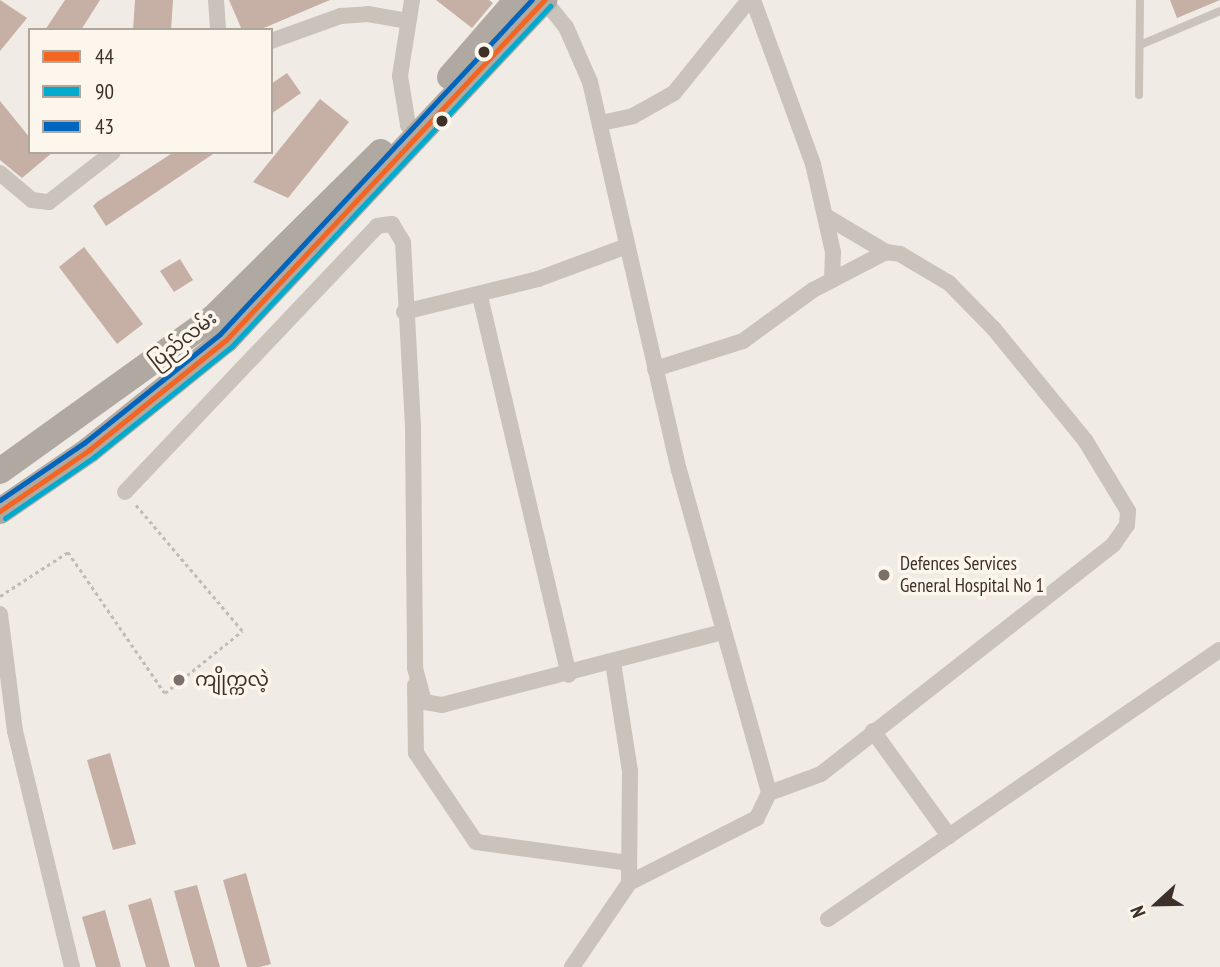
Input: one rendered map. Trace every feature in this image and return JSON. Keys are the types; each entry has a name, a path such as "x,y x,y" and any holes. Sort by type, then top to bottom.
{"highway":[{"name":"ပြည်လမ်း","path":"0,471 214,318 414,130 517,0"},
{"path":"0,511 89,450 226,340 414,130 544,0"}],"street":[{"path":"216,0 218,28"},
{"path":"412,0 400,76 414,130"},
{"path":"544,0 581,55 601,123 656,369 723,632 769,793 757,818 629,883 572,967"},
{"path":"601,123 633,116 674,93 751,0 790,93 827,217 832,281"},
{"path":"273,40 341,16 368,13 408,21"},
{"path":"0,173 32,200 49,202 110,154"},
{"path":"769,793 821,774 1112,545 1127,524 1128,512 1085,440 994,329 949,283 886,252 827,217"},
{"path":"125,492 377,226 392,224 403,242 404,312 412,427 416,754 476,842 629,863"},
{"path":"404,312 480,296 628,246"},
{"path":"656,369 743,341 787,306 886,252"},
{"path":"480,296 569,675"},
{"path":"0,614 15,731 72,967"},
{"path":"416,684 431,707 569,675 723,632"},
{"path":"828,919 1220,650"},
{"path":"613,662 630,771 629,883"},
{"path":"873,731 949,836"}],"lane":[{"path":"1139,95 1140,0"},
{"path":"1140,46 1220,11"}],"path":[{"path":"0,596 68,552 165,693 242,631 125,492"}],"building":[{"path":"0,0 27,18 0,51"},
{"path":"65,0 100,0 82,28 46,28"},
{"path":"135,0 173,0 171,28 133,28"},
{"path":"229,0 330,0 264,28 241,28"},
{"path":"436,0 489,0 493,3 472,28"},
{"path":"1170,0 1220,0 1177,18"},
{"path":"287,73 301,93 273,113 273,83"},
{"path":"320,99 349,122 288,198 253,182"},
{"path":"0,101 28,136 28,154 51,154 22,178 0,160"},
{"path":"171,154 213,154 106,226 93,206"},
{"path":"84,247 143,324 117,344 59,267"},
{"path":"180,259 193,280 174,292 160,271"},
{"path":"110,753 136,844 113,850 87,760"},
{"path":"246,873 271,964 260,967 247,967 223,880"},
{"path":"197,885 220,967 195,967 174,891"},
{"path":"151,898 170,967 146,967 128,905"},
{"path":"105,910 121,967 96,967 82,917"}],"transit line":[{"name":"43","path":"0,500 84,443 220,334 532,0"},
{"name":"44","path":"0,511 89,450 226,340 544,0"},
{"name":"90","path":"5,518 94,457 232,346 550,6"}],"place":[{"name":"Defences Services General Hospital No 1","path":"884,575"},
{"name":"ကျိုက္ကလဲ့","path":"179,680"}]}
